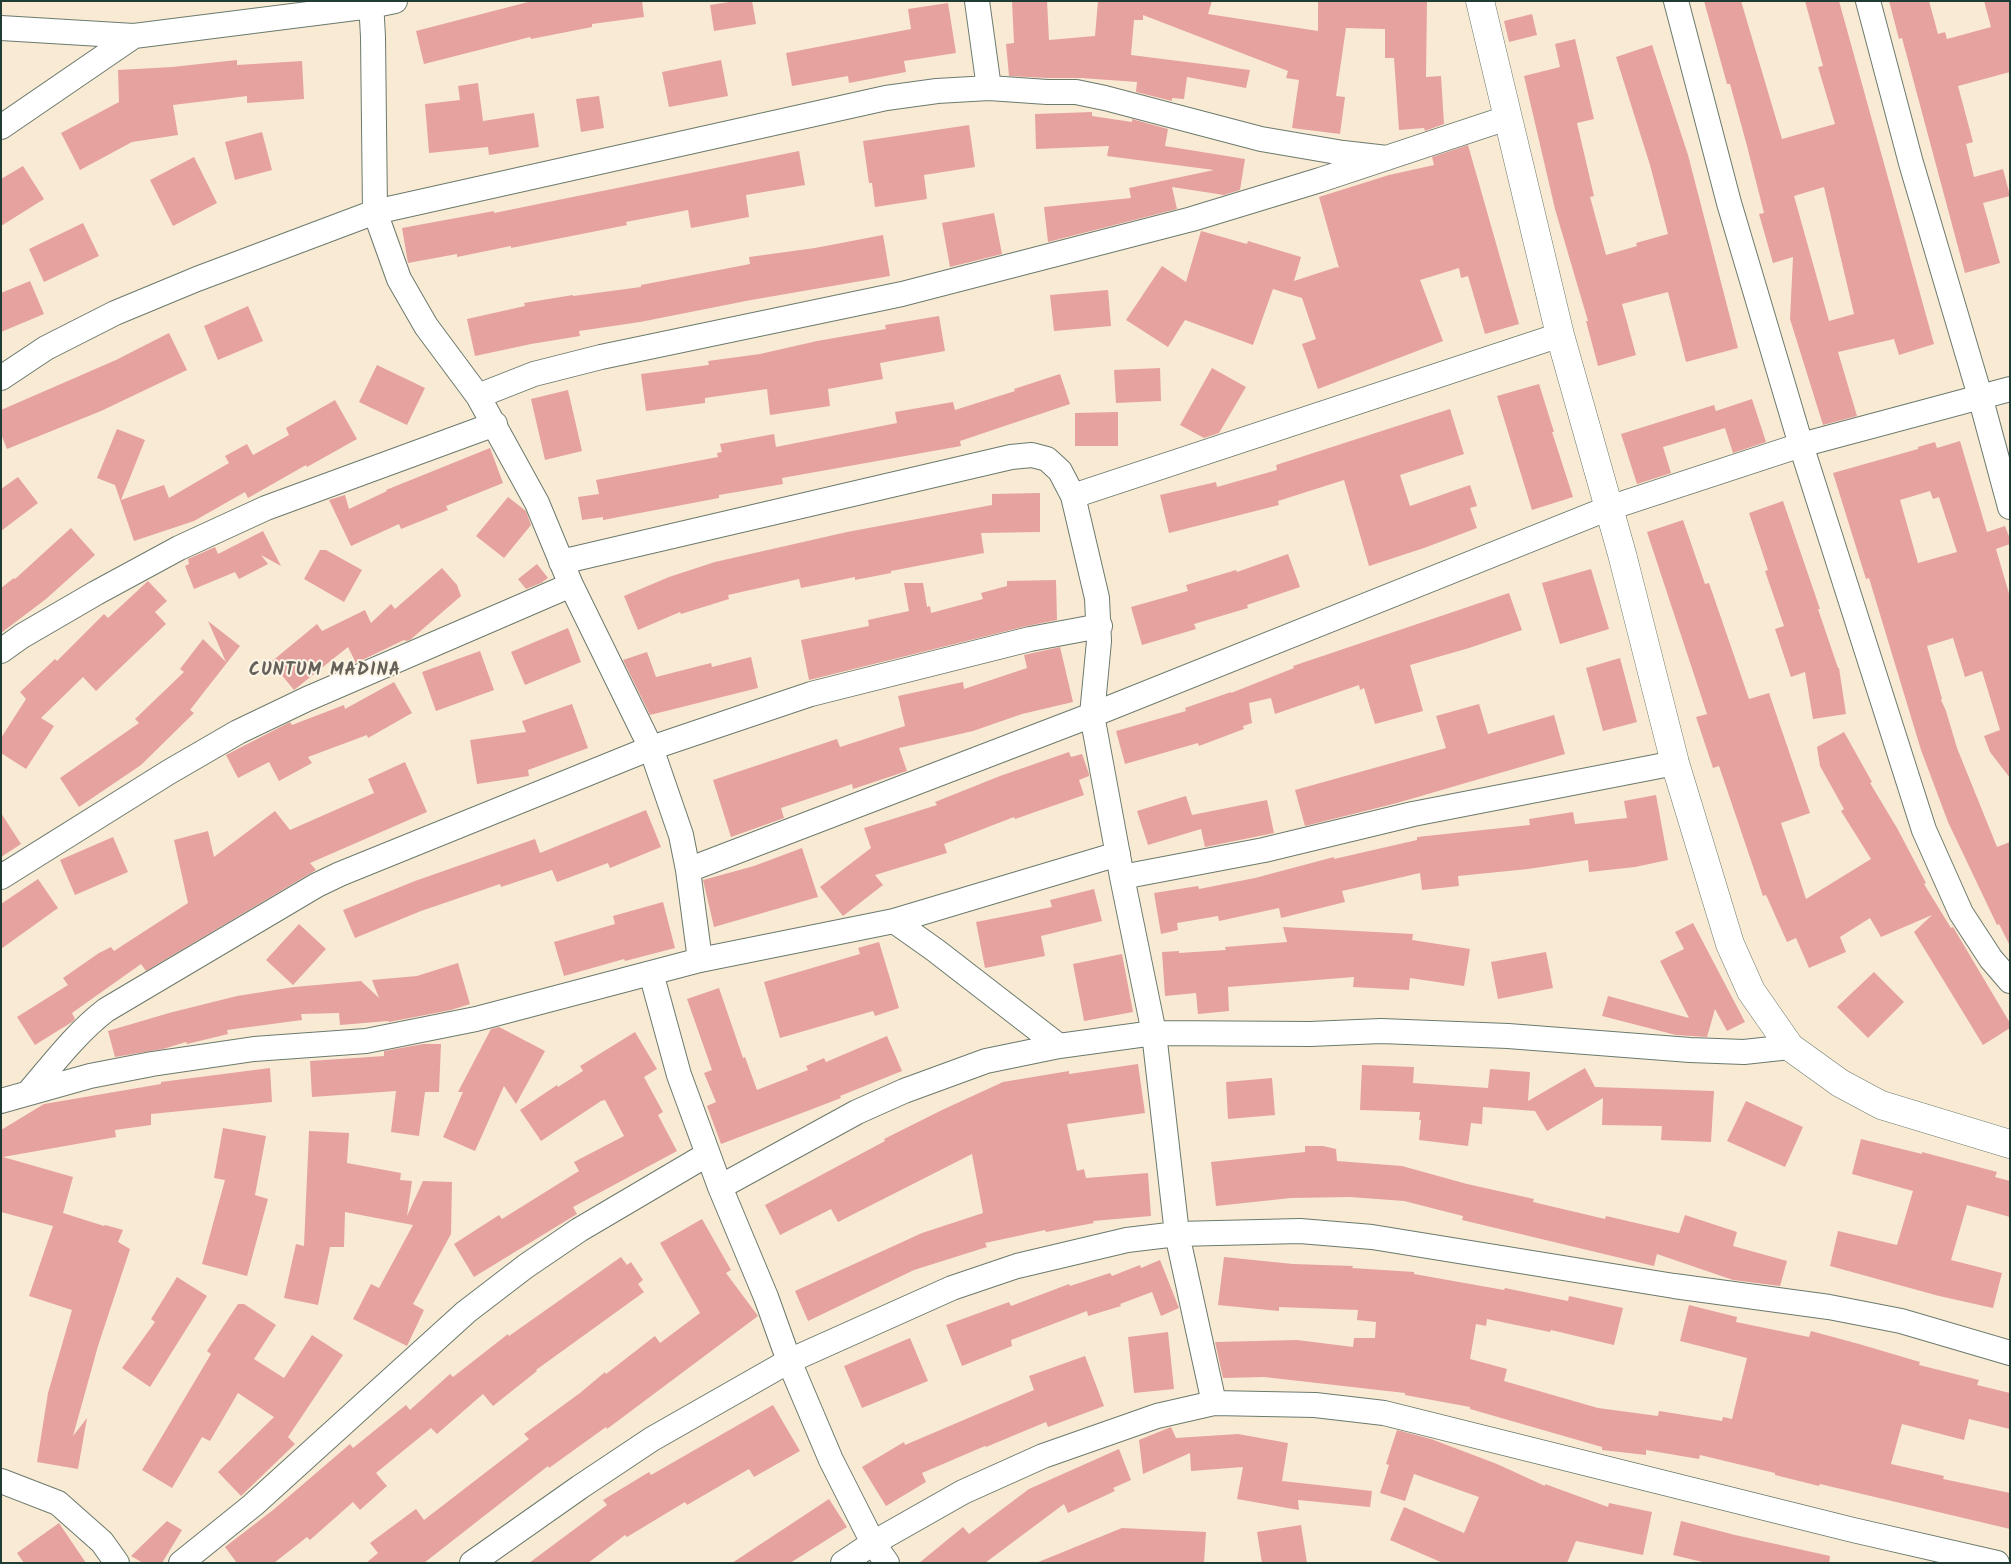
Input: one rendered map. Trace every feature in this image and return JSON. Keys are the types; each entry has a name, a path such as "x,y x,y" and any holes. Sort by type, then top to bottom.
{"street":[{"path":"1,28 134,36 395,1"},
{"path":"977,1 989,88"},
{"path":"1480,1 1560,335 1609,508 1676,763 1730,944 1750,991 1790,1047 1840,1083 1881,1105 2010,1144"},
{"path":"1676,1 1729,203 1801,445 1924,830 1961,913 1991,959 2010,981"},
{"path":"1868,1 1911,163 1980,396 2010,507"},
{"path":"371,4 375,212 399,278 426,326 478,396 537,503 571,585 651,748 678,826 688,870 700,960"},
{"path":"1,127 134,36"},
{"path":"1,378 46,348 115,313 197,279 375,212 886,98 937,91 989,88 1076,92 1261,139 1343,153 1387,158"},
{"path":"478,396 534,374 601,357 902,294 1182,221 1387,158 1507,118"},
{"path":"1073,496 1560,335"},
{"path":"688,870 1092,715 1609,508 1801,445 2010,389"},
{"path":"1,651 22,636 104,588 179,548 266,508 495,424"},
{"path":"562,562 1011,457 1032,455 1047,459 1060,471 1073,496 1097,598 1100,626 1092,715 1154,1033 1177,1234 1214,1403"},
{"path":"1,876 169,772 238,732 340,684 571,585"},
{"path":"28,1094 74,1039 99,1015 317,885 340,874 651,748 811,694 1030,639 1100,626"},
{"path":"1,1101 90,1076 152,1064 254,1049 366,1041 476,1019 700,960 894,922 1120,866 1264,850 1413,814 1676,763"},
{"path":"894,922 935,950 1059,1046"},
{"path":"651,973 679,1075 720,1187 766,1297 789,1361 831,1460 873,1543 887,1563"},
{"path":"720,1187 857,1112 904,1091 986,1060 1059,1046 1154,1033 1310,1034 1381,1031 1508,1036 1690,1050 1744,1052 1790,1047"},
{"path":"181,1563 253,1505 408,1363 481,1300 526,1266 579,1230 708,1154"},
{"path":"472,1563 652,1439 789,1361 952,1288 1017,1266 1127,1240 1177,1234 1300,1231 1372,1237 1674,1286 1838,1309 1900,1321 2010,1353"},
{"path":"843,1563 873,1543 963,1492 1043,1456 1157,1416 1214,1403 1315,1405 1384,1412 1853,1530 1997,1563"},
{"path":"1,1481 58,1503 102,1542 117,1563"}],"building":[{"path":"532,1 642,1 644,17 592,24 592,27 531,39 530,37 424,64 416,31"},
{"path":"736,1 752,1 756,24 714,31 710,5"},
{"path":"1012,1 1047,1 1049,40 1095,36 1098,1 1212,1 1208,14 1318,31 1318,1 1427,1 1426,77 1441,76 1444,124 1425,131 1424,128 1399,130 1394,58 1385,58 1385,29 1346,28 1336,96 1345,97 1340,134 1292,128 1299,80 1286,78 1288,71 1143,15 1143,20 1134,20 1131,55 1250,70 1246,88 1187,77 1184,99 1172,98 1172,101 1136,92 1137,82 1009,76 1006,44 1014,43"},
{"path":"1704,1 1741,1 1782,139 1835,124 1818,67 1823,66 1805,1 1839,1 1934,344 1899,355 1894,339 1838,352 1857,416 1823,425 1790,319 1793,257 1773,263 1759,214 1764,213 1747,146 1730,84 1727,84","holes":["1824,187 1854,314 1829,321 1794,196"]},
{"path":"1889,1 1929,1 1938,34 1945,32 1947,39 1991,27 1984,1 2010,1 2010,72 1958,86 1973,142 1966,144 1974,177 2003,169 2010,196 1983,203 2000,263 1965,273 1902,38 1899,39"},
{"path":"948,3 956,53 904,61 906,72 849,83 848,76 792,86 786,53 911,29 908,9"},
{"path":"1532,14 1537,35 1509,42 1504,21"},
{"path":"1575,39 1594,119 1577,123 1594,196 1590,197 1606,255 1637,246 1636,243 1668,234 1650,165 1616,57 1652,45 1688,155 1738,348 1686,362 1668,292 1622,304 1636,355 1598,366 1586,321 1588,321 1555,209 1524,76 1560,67 1555,44"},
{"path":"237,60 237,65 302,61 304,99 247,103 247,96 173,105 178,135 132,142 80,170 61,133 119,102 118,70 172,67"},
{"path":"721,60 728,96 669,107 662,72"},
{"path":"478,83 483,121 534,113 539,147 489,155 488,147 429,153 425,104 460,100 458,86"},
{"path":"599,96 604,128 581,132 576,99"},
{"path":"1092,112 1092,116 1132,122 1132,119 1168,129 1165,146 1245,159 1240,190 1224,195 1172,187 1177,209 1048,242 1044,207 1131,198 1129,188 1214,170 1107,156 1109,146 1036,149 1035,114"},
{"path":"969,125 975,167 924,175 927,199 875,207 872,183 869,183 863,141"},
{"path":"262,132 272,170 235,180 225,142"},
{"path":"1468,145 1519,324 1485,334 1468,276 1461,278 1459,268 1420,280 1443,341 1318,389 1302,344 1316,339 1302,298 1273,289 1253,345 1185,320 1168,347 1126,320 1162,266 1186,282 1201,231 1247,244 1248,241 1301,257 1294,281 1337,267 1339,268 1319,197 1389,175 1434,165 1432,157"},
{"path":"799,151 805,185 746,195 749,217 691,228 688,210 626,222 627,225 511,248 511,246 457,257 457,254 408,263 402,228 494,211 494,213"},
{"path":"194,157 217,203 173,226 150,180"},
{"path":"23,166 44,199 1,226 1,179"},
{"path":"994,213 1002,254 950,267 942,223"},
{"path":"83,223 99,256 44,282 29,249"},
{"path":"883,235 890,276 751,300 640,322 579,331 580,336 475,356 467,319 525,306 524,303 641,287 641,285 750,264 749,257 815,248"},
{"path":"30,281 44,314 1,332 1,293"},
{"path":"1108,290 1111,326 1054,331 1050,295"},
{"path":"248,306 263,341 218,360 204,326"},
{"path":"939,316 945,351 880,363 883,379 828,389 830,406 770,415 767,389 705,398 705,403 646,411 641,374 709,365 708,361 760,354 817,341 886,329 885,325"},
{"path":"169,333 187,370 101,411 7,449 1,434 1,410 116,360"},
{"path":"377,365 425,388 407,425 359,402"},
{"path":"1160,368 1161,401 1116,403 1114,370"},
{"path":"1212,368 1246,387 1219,433 1204,438 1180,425"},
{"path":"1060,374 1070,404 960,441 961,446 782,478 783,484 719,495 719,498 603,520 603,517 582,520 578,497 599,494 596,480 718,457 717,453 722,452 720,444 774,434 776,447 897,423 895,412 953,402 955,410"},
{"path":"1539,384 1573,497 1532,510 1497,396"},
{"path":"568,390 582,451 545,460 531,399"},
{"path":"1752,399 1766,442 1733,453 1725,428 1663,447 1671,473 1637,484 1621,434 1714,405 1716,411"},
{"path":"335,400 357,439 248,498 245,492 194,521 134,541 115,485 97,478 117,429 145,440 121,500 164,485 169,498 229,463 225,456 247,444 253,455 289,435 286,428"},
{"path":"1450,409 1464,454 1400,475 1410,506 1470,485 1477,506 1470,508 1477,528 1369,566 1344,480 1278,501 1279,505 1169,533 1160,495 1216,482 1217,487 1277,470 1276,465"},
{"path":"1118,412 1118,446 1075,446 1075,413"},
{"path":"1960,441 1987,532 2005,526 2010,539 2010,544 1996,549 2010,597 2010,778 1990,752 1984,736 2000,730 1982,671 1965,677 1953,638 1927,646 1941,700 1957,748 1997,847 2010,842 2010,946 1999,924 1997,925 1948,822 1921,750 1869,578 1866,579 1833,473 1918,449 1918,447 1935,442 1937,448","holes":["1930,491 1933,499 1939,497 1957,552 1918,563 1900,500"]},
{"path":"490,448 503,483 446,506 448,510 401,529 399,524 351,546 329,500 345,495 349,509 386,490"},
{"path":"18,477 38,503 1,531 1,489"},
{"path":"1040,493 1040,532 981,533 984,553 855,580 855,577 801,588 799,579 728,595 729,599 681,614 680,612 638,630 624,596 669,577 715,562 847,532 992,505 992,494"},
{"path":"508,497 526,511 531,525 504,558 476,536"},
{"path":"1783,501 1839,668 1846,714 1813,719 1805,672 1791,677 1775,629 1784,626 1765,571 1768,570 1749,513"},
{"path":"1683,520 1705,584 1709,583 1749,699 1769,693 1810,813 1781,823 1806,899 1871,859 1841,811 1844,809 1820,766 1817,747 1844,732 1926,883 1924,884 1951,928 1953,927 2010,1023 2010,1028 1983,1045 1914,932 1932,915 1881,937 1870,918 1840,937 1846,952 1809,968 1796,938 1787,942 1766,895 1763,896 1719,766 1713,768 1696,717 1707,714 1647,532"},
{"path":"71,528 95,555 46,599 1,633 1,588 15,579"},
{"path":"263,531 281,566 261,555 268,564 239,579 235,572 194,589 185,566 189,564 188,559 215,547 218,554"},
{"path":"320,550 326,550 362,570 344,602 304,579"},
{"path":"1288,554 1300,587 1247,605 1248,608 1194,624 1196,629 1142,645 1131,607 1188,591 1186,585 1236,570 1237,572"},
{"path":"537,564 548,578 526,589 518,579"},
{"path":"442,568 457,585 461,596 410,640 404,640 356,663 348,647 294,690 271,662 317,624 322,631 365,610 371,623 391,604 395,609"},
{"path":"1591,569 1609,629 1560,644 1542,583"},
{"path":"1056,580 1057,620 809,680 801,640 869,626 868,620 909,611 904,583 923,583 927,607 930,606 931,613 983,599 981,593 1007,586 1007,581"},
{"path":"148,581 167,601 155,612 166,624 96,691 83,677 41,718 54,726 26,769 1,753 1,738 26,699 20,692 55,659 57,661 104,614 108,618"},
{"path":"1509,593 1522,630 1410,665 1423,711 1375,724 1364,688 1360,690 1359,685 1275,714 1271,698 1249,703 1252,723 1243,726 1244,729 1199,746 1198,743 1125,764 1116,731 1186,711 1185,708 1231,693 1294,668 1293,666"},
{"path":"208,621 240,646 190,710 194,713 141,765 79,807 60,778 139,723 135,719 184,672 180,669 203,639 226,662"},
{"path":"568,628 581,662 525,685 511,652"},
{"path":"1060,647 1073,702 1022,714 973,731 899,748 907,771 853,789 852,784 781,808 784,818 731,837 713,780 837,739 840,747 905,726 898,696 963,682 964,689 1027,668 1024,655"},
{"path":"480,651 494,690 436,711 422,672"},
{"path":"647,652 656,677 711,663 712,667 751,657 758,688 650,715 623,660"},
{"path":"1620,658 1637,722 1603,731 1586,668"},
{"path":"394,682 412,713 368,738 367,735 308,757 312,763 279,781 269,762 238,778 226,755 290,722 292,725 344,705 345,709"},
{"path":"572,704 588,748 528,770 529,776 477,784 470,740 526,732 522,721"},
{"path":"1479,704 1488,734 1554,715 1565,754 1397,803 1305,826 1295,790 1446,748 1436,716"},
{"path":"1069,752 1071,757 1082,754 1089,774 1089,776 1079,780 1084,795 1015,819 1014,817 944,844 947,853 875,875 883,885 843,916 820,887 871,848 864,828 937,805 935,802 1000,776"},
{"path":"405,762 427,812 310,863 316,870 146,971 141,964 72,1013 75,1019 72,1022 35,1045 17,1017 68,985 63,978 99,953 111,947 114,951 188,903 174,840 208,831 214,857 275,811 290,830 374,793 368,779"},
{"path":"1656,795 1668,860 1635,867 1589,872 1588,860 1528,869 1458,876 1459,886 1422,890 1420,873 1342,891 1345,902 1281,918 1279,908 1219,921 1218,916 1177,923 1178,930 1161,934 1154,893 1198,886 1199,889 1255,878 1334,857 1334,859 1417,840 1417,837 1530,825 1529,819 1573,812 1575,824 1627,818 1624,801"},
{"path":"1186,796 1192,815 1267,800 1274,833 1205,847 1201,829 1148,845 1137,811"},
{"path":"646,810 661,847 610,868 608,863 557,882 552,870 501,887 500,884 421,911 355,938 343,910 415,881 535,839 540,853"},
{"path":"1,813 21,844 1,857"},
{"path":"113,837 128,872 75,895 60,860"},
{"path":"802,848 818,897 714,927 703,880 754,866"},
{"path":"38,879 58,908 1,949 1,904"},
{"path":"1094,889 1102,921 1041,936 1045,956 985,968 976,922 1052,907 1050,900"},
{"path":"663,902 675,948 625,961 624,959 564,976 554,942 615,924 613,916"},
{"path":"1693,923 1745,1022 1727,1031 1715,1009 1707,1037 1676,1035 1602,1016 1608,996 1689,1018 1660,961 1684,949 1675,932"},
{"path":"299,924 326,949 293,985 266,960"},
{"path":"1283,927 1413,934 1412,940 1470,949 1464,986 1410,978 1409,990 1353,987 1354,977 1228,987 1229,1011 1198,1014 1196,993 1165,996 1162,952 1179,951 1179,953 1226,950 1225,947 1287,942"},
{"path":"879,942 899,1008 875,1016 873,1011 780,1038 764,982 860,954 858,948"},
{"path":"1546,952 1553,988 1498,999 1491,962"},
{"path":"1122,954 1133,1012 1084,1021 1073,964"},
{"path":"458,963 470,1004 451,1010 389,1022 340,1025 339,1013 301,1014 302,1020 227,1030 228,1034 187,1044 186,1042 163,1049 115,1057 108,1031 237,996 294,987 361,981 379,998 372,980 417,976"},
{"path":"1874,972 1904,1002 1868,1038 1837,1007"},
{"path":"719,988 743,1058 745,1057 757,1090 808,1070 806,1066 824,1058 826,1062 887,1036 902,1071 840,1096 841,1098 721,1144 707,1106 716,1102 704,1073 712,1070 687,999"},
{"path":"499,1027 545,1051 516,1104 504,1086 475,1151 443,1137 463,1092 458,1092 491,1029"},
{"path":"635,1032 657,1069 644,1077 663,1112 658,1115 677,1151 573,1207 577,1214 474,1277 454,1244 499,1215 502,1219 579,1171 574,1162 624,1136 605,1100 541,1141 520,1110 557,1085 558,1087 583,1071 580,1066"},
{"path":"423,1044 441,1044 439,1092 425,1092 419,1136 391,1132 396,1091 312,1097 310,1061 384,1056 384,1051"},
{"path":"1138,1064 1145,1113 1067,1124 1077,1171 1084,1169 1086,1178 1148,1173 1151,1216 1093,1221 1094,1223 1046,1232 1045,1230 985,1243 987,1247 914,1270 808,1321 795,1291 922,1233 983,1213 972,1154 838,1222 831,1209 780,1235 765,1205 885,1141 884,1139 1003,1082 1069,1071 1069,1074"},
{"path":"1362,1065 1414,1067 1413,1083 1488,1088 1490,1069 1530,1072 1528,1101 1585,1068 1595,1087 1714,1091 1711,1142 1661,1140 1662,1126 1602,1125 1603,1098 1547,1131 1535,1111 1483,1107 1482,1124 1471,1123 1468,1146 1419,1140 1420,1112 1360,1110"},
{"path":"270,1068 272,1102 151,1114 151,1125 115,1130 116,1137 3,1157 73,1177 63,1213 123,1230 118,1242 130,1249 98,1346 73,1436 87,1418 78,1469 37,1462 48,1393 72,1310 29,1296 53,1226 1,1212 1,1130 44,1104 161,1084 161,1082"},
{"path":"1272,1078 1275,1115 1228,1119 1226,1082"},
{"path":"1746,1101 1803,1127 1785,1167 1727,1141"},
{"path":"223,1128 266,1136 255,1195 268,1199 247,1276 202,1264 225,1180 214,1178"},
{"path":"309,1131 349,1133 347,1163 401,1173 400,1180 412,1181 407,1216 423,1181 452,1182 451,1234 413,1304 424,1310 407,1346 353,1319 371,1284 379,1288 413,1225 345,1212 344,1247 330,1247 318,1305 284,1298 296,1244 304,1246"},
{"path":"1861,1139 1922,1154 1922,1152 1997,1172 1995,1177 2010,1181 2010,1217 1967,1205 1951,1260 2002,1273 1993,1308 1939,1296 1830,1266 1838,1231 1897,1245 1913,1191 1852,1174"},
{"path":"1305,1146 1323,1146 1336,1149 1337,1161 1402,1166 1467,1184 1534,1199 1533,1202 1605,1219 1606,1216 1679,1233 1685,1215 1737,1232 1733,1246 1787,1261 1780,1286 1733,1280 1657,1254 1654,1266 1462,1220 1463,1216 1404,1201 1350,1197 1291,1198 1216,1206 1211,1162 1305,1152"},
{"path":"702,1219 731,1270 726,1273 758,1316 607,1429 606,1427 549,1468 548,1466 424,1563 366,1563 378,1553 370,1543 416,1509 424,1520 529,1439 524,1434 605,1372 606,1374 655,1336 660,1343 700,1313 660,1243"},
{"path":"621,1257 627,1265 631,1262 643,1280 638,1284 644,1292 536,1370 493,1406 483,1394 437,1434 431,1428 376,1473 387,1486 360,1510 353,1502 310,1540 307,1537 274,1563 237,1563 225,1547 273,1510 350,1444 353,1448 406,1405 410,1410 450,1374 453,1377 508,1334 509,1336"},
{"path":"1224,1257 1293,1264 1353,1266 1352,1268 1414,1272 1414,1274 1504,1290 1505,1288 1568,1301 1569,1296 1623,1308 1614,1345 1551,1330 1550,1332 1487,1319 1486,1326 1476,1324 1470,1359 1507,1369 1504,1381 1598,1408 1658,1416 1659,1411 1722,1421 1723,1417 1732,1419 1747,1358 1680,1341 1689,1305 1737,1317 1736,1322 1809,1337 1811,1331 1920,1362 1919,1365 1979,1380 1977,1385 2010,1393 2010,1429 1969,1419 1964,1440 1902,1424 1891,1464 1944,1476 1943,1479 2010,1493 2010,1529 1820,1484 1819,1486 1700,1455 1699,1459 1646,1450 1646,1455 1602,1450 1602,1447 1470,1409 1470,1407 1405,1395 1405,1393 1264,1377 1223,1378 1215,1342 1297,1340 1353,1347 1354,1338 1375,1338 1376,1322 1357,1320 1358,1310 1279,1307 1279,1311 1218,1305"},
{"path":"1160,1260 1179,1308 1161,1316 1152,1292 1120,1304 1121,1306 1088,1316 1087,1311 1011,1340 1012,1346 962,1366 946,1325 1009,1302 1011,1306 1069,1284 1070,1286 1110,1273 1112,1276 1140,1265 1141,1268"},
{"path":"177,1277 207,1296 150,1387 122,1368 155,1322 151,1319"},
{"path":"238,1304 244,1304 276,1325 254,1359 284,1378 312,1335 343,1355 288,1437 295,1444 241,1496 218,1472 274,1417 238,1393 210,1441 202,1437 172,1488 142,1470 211,1354 207,1351"},
{"path":"1168,1332 1174,1389 1134,1393 1128,1337"},
{"path":"910,1338 928,1381 862,1408 844,1366"},
{"path":"1085,1356 1104,1406 1048,1427 1046,1422 922,1473 926,1482 886,1506 862,1467 904,1442 905,1445 1034,1390 1029,1376"},
{"path":"773,1405 800,1451 754,1477 749,1469 687,1505 685,1502 627,1537 625,1535 588,1563 529,1563 607,1505 603,1500 649,1472 651,1475"},
{"path":"1171,1427 1176,1438 1238,1434 1288,1443 1282,1481 1372,1491 1370,1507 1298,1500 1299,1510 1237,1499 1243,1467 1191,1471 1190,1453 1143,1474 1139,1440"},
{"path":"1397,1430 1431,1439 1497,1464 1545,1486 1545,1484 1608,1507 1609,1503 1652,1512 1643,1555 1576,1541 1567,1563 1443,1563 1390,1540 1404,1507 1464,1533 1479,1497 1414,1474 1405,1501 1380,1493 1389,1465 1386,1464"},
{"path":"1119,1449 1131,1480 1113,1488 1115,1491 1068,1513 1064,1504 985,1563 919,1563 963,1527 969,1534 1029,1489"},
{"path":"829,1499 847,1527 790,1563 732,1563"},
{"path":"167,1521 182,1530 162,1563 143,1563 131,1556"},
{"path":"1681,1521 1830,1556 1829,1563 1707,1563 1673,1555"},
{"path":"59,1523 86,1563 24,1563 17,1553"},
{"path":"1301,1525 1307,1563 1262,1563 1257,1532"},
{"path":"1122,1528 1206,1532 1204,1563 1036,1563"}],"district":[{"name":"CUNTUM MADINA","path":"325,672"}]}
